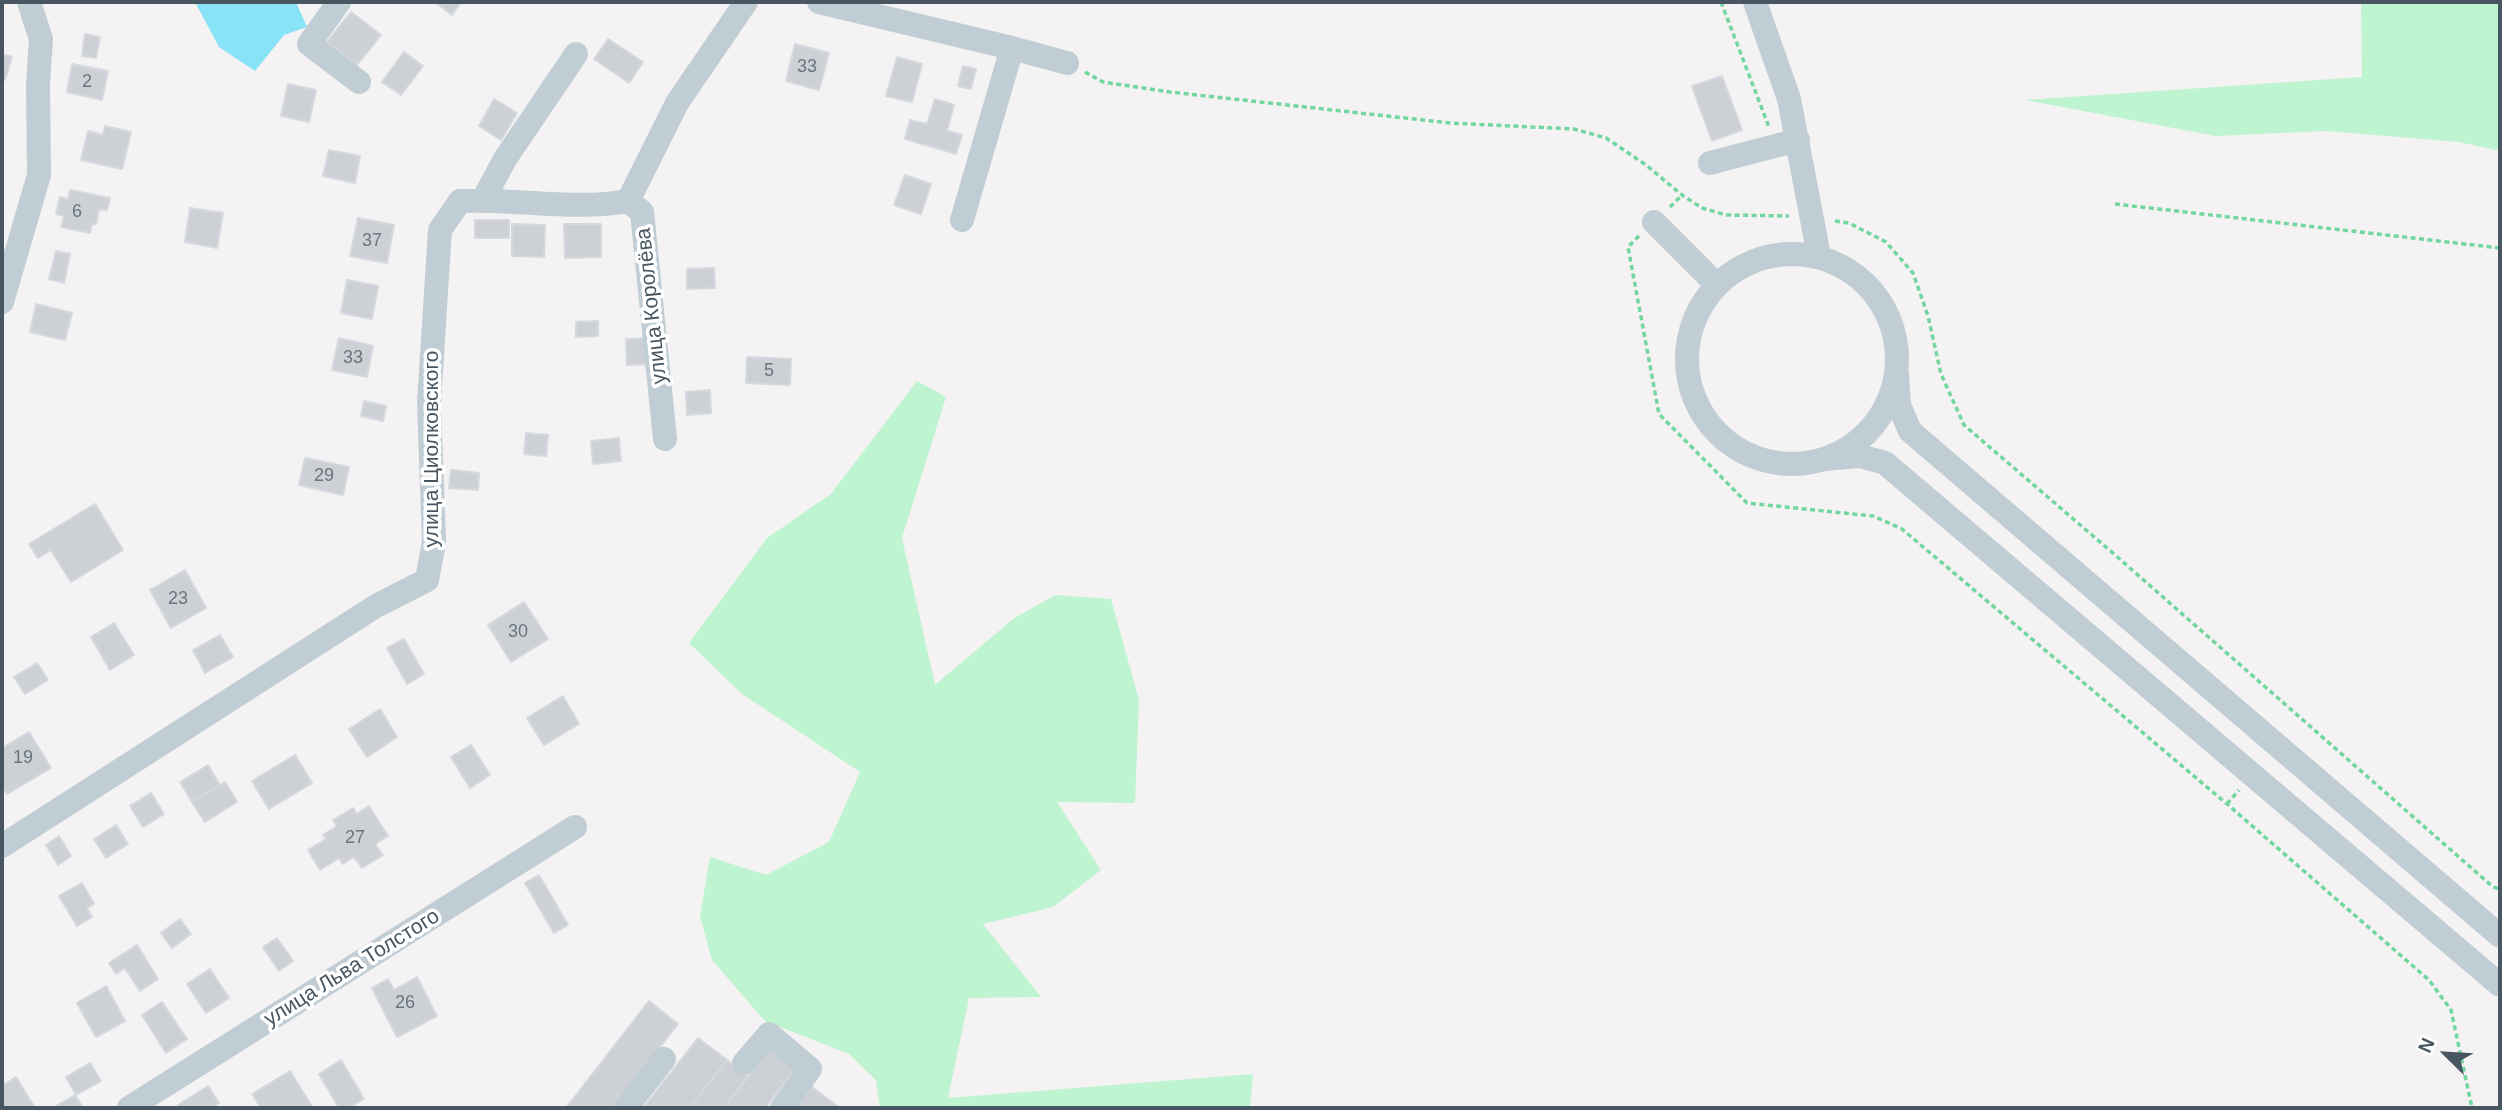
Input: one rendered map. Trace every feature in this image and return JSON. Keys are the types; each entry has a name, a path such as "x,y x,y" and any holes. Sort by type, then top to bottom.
{"street":[{"path":"2,302 39,176 38,84 41,38 29,2"},
{"path":"339,2 309,44 359,82"},
{"name":"улица Королёва","path":"665,439 642,212 628,201 677,103 746,2"},
{"path":"819,2 1067,63"},
{"path":"1755,2 1788,99 1786,143 1812,218 1819,256"},
{"path":"962,220 1012,48"},
{"path":"483,200 505,159 576,54"},
{"path":"1710,163 1786,143"},
{"name":"улица Циолковского","path":"2,846 376,606 427,580 435,542 429,402 440,230 460,201 606,205 628,201"},
{"path":"1654,222 1717,285"},
{"path":"1782,253 1819,256 1854,273 1869,285 1881,301 1896,337 1896,375 1886,407 1866,434 1839,453 1804,464 1765,461 1746,454 1729,443 1714,430 1702,414 1688,377 1689,337 1704,300 1738,268 1782,253"},
{"path":"1896,375 1899,405 1910,431 2500,936"},
{"path":"1824,459 1860,456 1885,463 2500,985"},
{"name":"улица Льва Толстого","path":"129,1108 575,827"},
{"path":"744,1063 769,1034 810,1069 783,1108"},
{"path":"626,1108 664,1059"}],"path":[{"path":"1721,2 1786,143"},
{"path":"1067,63 1102,82 1170,92 1450,123 1574,128 1605,138 1702,208 1726,215 1812,218 1849,223 1886,242 1913,273 1928,316 1941,374 1964,425 2115,554 2483,878 2500,889"},
{"path":"1682,195 1628,247 1659,414 1747,503 1872,516 1902,528 2227,804 2429,980 2451,1010 2472,1108"},
{"path":"2115,204 2500,248"}],"green space":[{"path":"2361,2 2500,2 2500,151 2459,142 2325,131 2216,136 2025,100 2362,77"},
{"path":"917,381 946,397 902,538 935,685 1013,619 1055,595 1111,599 1139,700 1135,803 1057,802 1101,870 1053,907 983,924 1041,997 969,998 948,1098 1253,1074 1250,1108 880,1108 876,1080 849,1054 765,1021 712,960 700,916 710,857 766,875 829,842 860,772 742,694 689,643 767,538 831,494"}],"water":[{"path":"195,2 296,2 307,27 284,35 255,71 219,47"}],"building":[{"path":"435,2 461,2 452,15"},
{"path":"351,12 381,35 357,65 327,42"},
{"path":"85,34 100,37 96,58 82,56"},
{"path":"608,39 643,62 629,83 594,59"},
{"path":"795,44 829,53 819,90 786,81"},
{"path":"404,52 423,66 401,95 382,82"},
{"path":"2,54 12,57 5,80 2,79"},
{"path":"897,57 922,64 912,102 886,96"},
{"path":"72,64 108,71 102,100 67,92"},
{"path":"963,66 976,69 971,89 958,86"},
{"path":"1722,76 1742,130 1712,141 1692,86"},
{"path":"288,84 316,90 309,122 281,116"},
{"path":"494,99 517,113 501,140 479,126"},
{"path":"935,99 954,105 947,131 962,135 956,154 905,139 910,120 927,124"},
{"path":"105,126 131,132 122,169 81,160 88,131 103,135"},
{"path":"329,150 360,156 355,183 323,176"},
{"path":"905,175 931,184 921,214 894,205"},
{"path":"70,190 110,198 107,210 99,209 96,224 92,224 90,233 61,227 64,216 56,214 60,197 68,199"},
{"path":"190,208 223,213 217,248 185,242"},
{"path":"358,218 394,225 387,263 350,256"},
{"path":"475,220 509,220 509,238 475,238"},
{"path":"512,224 545,225 544,257 512,256"},
{"path":"564,224 601,224 601,257 565,258"},
{"path":"56,251 70,254 64,283 49,279"},
{"path":"714,268 715,288 687,289 687,269"},
{"path":"347,280 378,286 372,319 341,313"},
{"path":"36,304 72,313 65,340 30,332"},
{"path":"598,321 598,336 576,337 576,322"},
{"path":"339,338 373,346 367,377 332,370"},
{"path":"651,338 652,364 627,365 626,339"},
{"path":"747,357 791,359 790,385 746,383"},
{"path":"710,390 711,413 687,415 686,392"},
{"path":"364,401 386,406 383,421 361,416"},
{"path":"526,433 548,435 546,456 524,454"},
{"path":"619,438 621,461 593,464 591,441"},
{"path":"305,458 349,467 343,495 299,485"},
{"path":"451,470 479,473 478,490 449,488"},
{"path":"95,504 123,550 71,582 51,550 38,558 29,544"},
{"path":"185,570 206,608 171,628 150,590"},
{"path":"524,602 548,639 511,662 488,625"},
{"path":"114,623 134,655 110,670 91,637"},
{"path":"220,635 233,657 205,673 193,650"},
{"path":"404,639 424,674 407,684 387,648"},
{"path":"37,663 48,680 25,694 14,677"},
{"path":"563,696 579,724 544,745 527,718"},
{"path":"380,709 397,737 367,757 349,729"},
{"path":"29,732 51,768 7,794 2,785 2,748"},
{"path":"471,745 490,775 470,788 451,757"},
{"path":"295,755 312,783 269,809 252,781"},
{"path":"208,765 220,785 192,802 180,782"},
{"path":"225,782 237,802 205,822 192,802"},
{"path":"151,793 164,814 143,827 130,806"},
{"path":"369,806 388,836 375,844 383,855 362,868 354,857 343,864 339,858 320,870 308,850 326,839 323,835 337,826 333,820 353,808 357,814"},
{"path":"116,825 128,844 106,858 94,839"},
{"path":"59,836 71,856 58,865 46,845"},
{"path":"539,875 568,925 554,933 525,883"},
{"path":"82,883 94,904 87,908 92,917 77,926 59,896"},
{"path":"180,919 191,934 172,948 161,933"},
{"path":"277,938 293,961 279,971 263,947"},
{"path":"137,945 158,979 140,991 125,968 116,974 109,963"},
{"path":"210,969 229,998 206,1013 187,984"},
{"path":"417,977 437,1016 397,1037 372,988 388,979 394,990"},
{"path":"106,986 125,1021 96,1037 77,1003"},
{"path":"649,1001 678,1024 613,1108 566,1108"},
{"path":"162,1002 187,1039 166,1053 142,1015"},
{"path":"698,1038 727,1060 690,1108 643,1108"},
{"path":"770,1049 795,1069 765,1108 724,1108"},
{"path":"341,1060 364,1099 348,1108 339,1108 319,1074"},
{"path":"727,1060 748,1077 724,1108 690,1108"},
{"path":"90,1063 101,1081 76,1095 66,1077"},
{"path":"290,1071 313,1108 261,1108 252,1094"},
{"path":"16,1077 35,1108 2,1108 2,1086"},
{"path":"208,1086 219,1103 212,1108 180,1108 178,1105"},
{"path":"812,1087 840,1108 797,1106"},
{"path":"75,1095 83,1108 54,1107"}]}
